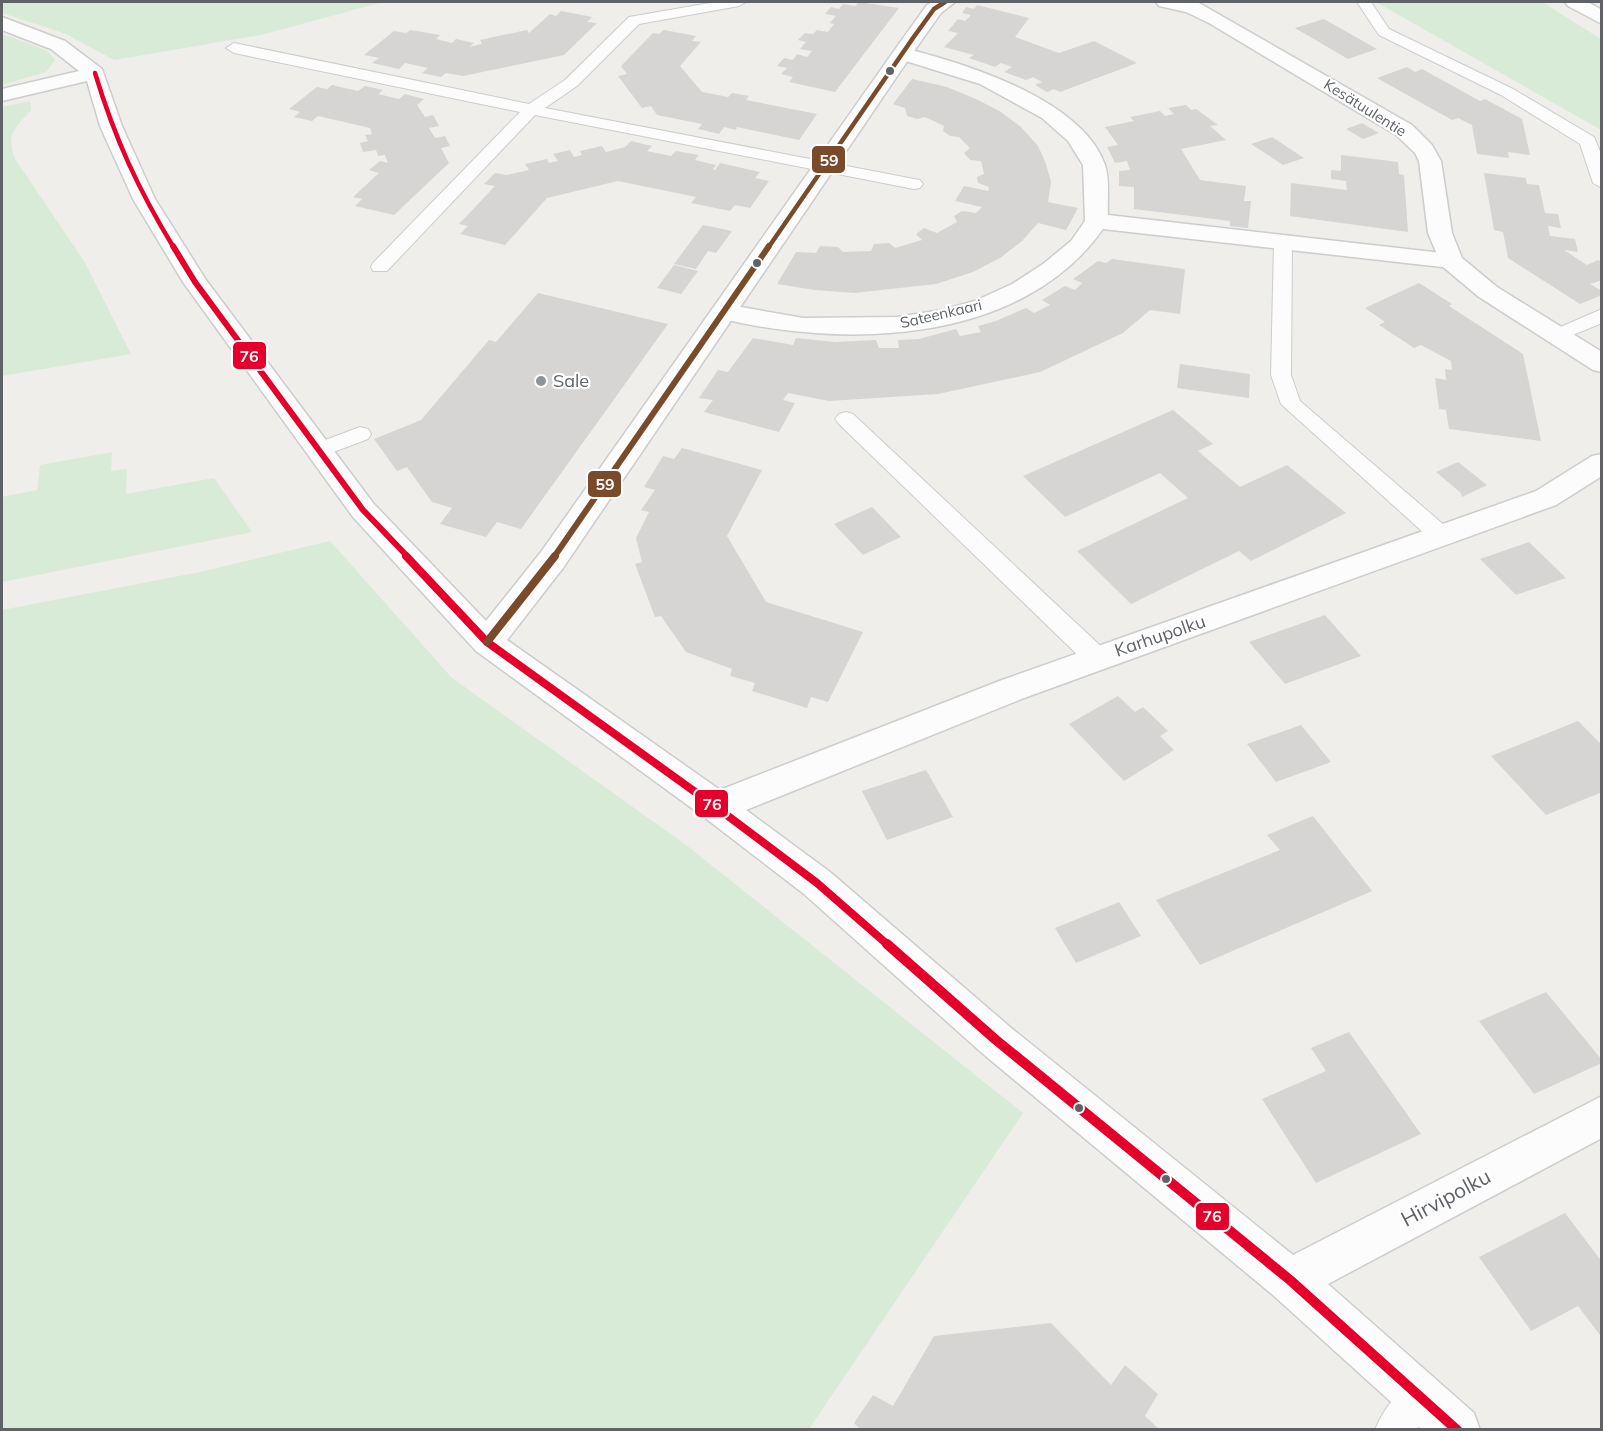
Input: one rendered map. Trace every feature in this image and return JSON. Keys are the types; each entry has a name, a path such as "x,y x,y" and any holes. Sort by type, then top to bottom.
{"street":[{"path":"487,642 552,560 934,9 945,2"},
{"name":"Kesätuulentie","path":"1166,2 1192,7 1216,19 1386,119 1415,140 1430,161 1440,234 1452,261 1488,291 1602,364"},
{"path":"1575,2 1602,18"},
{"path":"2,23 58,45 95,72 111,126 144,199 195,282 363,510 487,642 716,807 817,883 996,1040 1290,1280 1457,1430"},
{"path":"903,54 987,80 1050,113 1077,137 1094,165 1097,221 1452,261"},
{"path":"2,95 95,72"},
{"name":"Sateenkaari","path":"724,312 803,326 897,325 944,317 984,306 1021,289 1052,269 1079,246 1097,221"},
{"name":"Karhupolku","path":"716,807 1097,658 1443,537 1546,498 1602,463"},
{"name":"Hirvipolku","path":"1290,1280 1602,1116"}],"lane":[{"path":"380,267 531,110 571,83 634,20 739,2"},
{"path":"1364,2 1384,32 1506,92 1588,141 1602,183"},
{"path":"234,48 531,110 914,184"},
{"path":"1283,243 1281,375 1291,404 1443,537"},
{"path":"1556,336 1602,315"},
{"path":"846,419 1097,658"},
{"path":"320,450 360,434"},
{"path":"1393,1430 1420,1396"}],"green space":[{"path":"2,2 383,2 261,35 114,60 66,34 2,13"},
{"path":"1376,2 1542,2 1601,39 1601,130"},
{"path":"2,34 46,50 55,60 46,72 2,85"},
{"path":"30,101 31,110 13,132 11,143 15,159 84,261 131,354 2,376 2,107"},
{"path":"112,452 111,471 127,469 126,494 214,478 252,532 2,582 2,497 37,490 40,465"},
{"path":"330,541 452,678 686,845 1023,1113 809,1429 2,1429 2,610 200,572"}],"building":[{"path":"859,2 899,8 835,92 789,82 793,77 781,74 787,68 777,66 784,58 793,60 797,54 807,57 812,51 800,49 806,42 798,40 805,33 813,34 817,30 828,32 834,24 830,23 836,16 825,14 831,7 839,9 843,4 855,6"},
{"path":"977,5 1029,18 1015,37 1059,53 1094,41 1137,63 1060,92 1054,89 1047,92 1035,85 1042,82 1033,77 1026,80 1004,72 1012,67 1001,63 995,67 969,58 974,55 944,47 958,33 948,31 958,19 965,21 971,15 962,13 966,7 974,9"},
{"path":"561,11 592,17 587,22 597,23 564,55 463,76 446,73 441,77 422,73 428,68 405,63 399,69 372,63 379,58 364,55 394,31 406,33 410,30 440,35 436,39 452,43 456,39 474,43 469,47 482,44 480,40 527,30 529,33 550,14 556,16"},
{"path":"1324,19 1377,49 1348,59 1295,28"},
{"path":"664,30 696,36 692,41 701,42 680,66 702,92 728,97 732,93 749,96 746,100 817,114 799,140 737,127 736,130 724,127 719,134 698,129 702,124 657,115 651,106 642,108 618,76 627,74 621,66 653,33 659,34"},
{"path":"1407,67 1415,72 1422,69 1480,101 1485,99 1522,119 1530,155 1508,152 1509,158 1477,154 1472,125 1458,118 1452,120 1377,78"},
{"path":"912,79 947,87 976,99 1001,112 1021,127 1038,146 1046,164 1051,182 1048,202 1078,208 1066,230 1038,223 1022,241 1000,258 973,272 936,284 854,293 777,284 796,252 816,253 820,246 838,247 843,252 871,251 874,244 889,243 895,248 922,240 916,234 924,228 937,233 957,222 954,216 962,211 976,213 982,207 955,201 964,186 988,191 989,187 978,183 977,177 984,174 981,161 970,160 964,153 970,148 959,137 950,136 943,131 944,126 925,117 917,119 907,116 905,108 893,104"},
{"path":"332,85 358,91 365,86 383,90 378,94 399,99 405,94 424,99 417,105 425,117 433,115 439,126 429,128 435,138 445,136 450,146 441,148 449,163 394,215 355,206 362,199 353,197 379,173 369,170 380,161 388,163 385,155 378,156 376,150 363,152 360,143 368,141 365,135 372,134 370,128 318,116 312,121 294,117 300,112 289,109 317,87 327,89"},
{"path":"1186,105 1191,110 1196,109 1218,125 1210,126 1226,140 1181,149 1200,180 1246,186 1244,201 1251,201 1248,228 1230,226 1230,221 1134,209 1134,187 1119,186 1119,171 1130,170 1127,161 1115,163 1107,147 1118,145 1105,127 1134,121 1130,117 1160,111 1165,116 1174,114 1168,108"},
{"path":"1362,123 1379,133 1363,139 1346,129"},
{"path":"1272,137 1304,158 1283,165 1251,144"},
{"path":"631,141 652,146 647,151 671,156 676,151 699,155 695,160 716,165 713,169 715,170 720,163 760,172 755,178 769,181 750,208 735,205 730,211 691,203 696,197 618,181 547,198 505,245 460,234 468,226 459,224 495,186 484,184 495,173 507,175 529,170 525,164 547,159 549,163 558,161 553,154 570,150 574,157 582,155 580,151 602,146 606,152 625,147"},
{"path":"1341,155 1398,162 1399,174 1404,175 1408,232 1290,216 1291,183 1347,190 1346,181 1331,179 1331,170 1341,171"},
{"path":"1484,173 1526,178 1527,184 1539,185 1545,213 1558,214 1561,228 1548,226 1550,236 1575,239 1578,252 1564,250 1587,265 1598,260 1602,262 1602,280 1590,284 1602,291 1602,295 1580,304 1508,258 1503,232 1494,230"},
{"path":"703,225 732,231 716,253 708,251 696,269 674,264"},
{"path":"1112,259 1185,269 1180,314 1150,310 1123,333 1040,372 938,394 829,401 788,393 783,400 795,403 779,432 704,412 713,400 699,398 718,370 728,372 753,338 793,345 796,338 835,342 876,340 879,348 899,348 898,340 919,339 956,329 960,336 981,332 978,326 1026,308 1034,313 1050,305 1042,300 1065,286 1075,290 1082,283 1073,279 1098,261 1106,263"},
{"path":"674,265 698,271 681,294 657,288"},
{"path":"1419,283 1452,304 1449,306 1523,354 1541,441 1449,429 1446,410 1439,409 1435,378 1446,380 1445,369 1452,370 1451,361 1421,345 1414,348 1379,325 1385,322 1365,308"},
{"name":"Sale","path":"538,293 668,324 521,529 497,522 486,537 440,524 452,508 432,502 407,467 397,471 374,439 421,420 489,340 496,342"},
{"path":"1180,364 1250,374 1249,398 1177,388"},
{"path":"1173,410 1213,444 1198,451 1240,487 1287,465 1346,513 1251,561 1239,551 1131,604 1077,551 1188,498 1160,473 1065,517 1023,476"},
{"path":"682,448 762,470 727,536 766,602 863,632 828,702 811,697 807,708 752,691 755,683 730,676 732,669 686,652 661,616 655,617 635,564 642,562 636,538 649,512 641,510 655,490 644,487 663,456 674,459"},
{"path":"1458,462 1487,485 1462,497 1461,493 1436,472"},
{"path":"872,507 901,537 863,555 834,524"},
{"path":"1529,542 1566,578 1516,595 1480,559"},
{"path":"1325,615 1361,656 1285,684 1249,642"},
{"path":"1118,696 1135,712 1143,707 1168,731 1160,736 1174,750 1124,781 1069,724"},
{"path":"1578,721 1602,745 1602,792 1546,815 1491,756"},
{"path":"1301,725 1331,762 1276,782 1247,744"},
{"path":"926,770 953,817 887,840 862,791"},
{"path":"1313,816 1372,891 1200,965 1156,900 1280,850 1267,835"},
{"path":"1119,902 1141,936 1076,963 1055,928"},
{"path":"1546,992 1602,1060 1602,1063 1534,1094 1479,1021"},
{"path":"1349,1032 1421,1134 1316,1183 1262,1099 1326,1071 1311,1048"},
{"path":"1565,1213 1602,1262 1600,1335 1578,1306 1531,1331 1479,1257"},
{"path":"1051,1323 1111,1385 1125,1365 1158,1394 1145,1416 1160,1430 861,1430 854,1423 873,1395 893,1406 934,1336"}],"transit line":[{"name":"59","path":"487,642 552,560 913,38 934,9 945,2"},
{"name":"76","path":"95,73 111,126 144,199 195,282 363,510 487,642 716,807 817,883 996,1040 1290,1280 1457,1430"}],"place":[{"name":"Sale","path":"541,381"}]}
